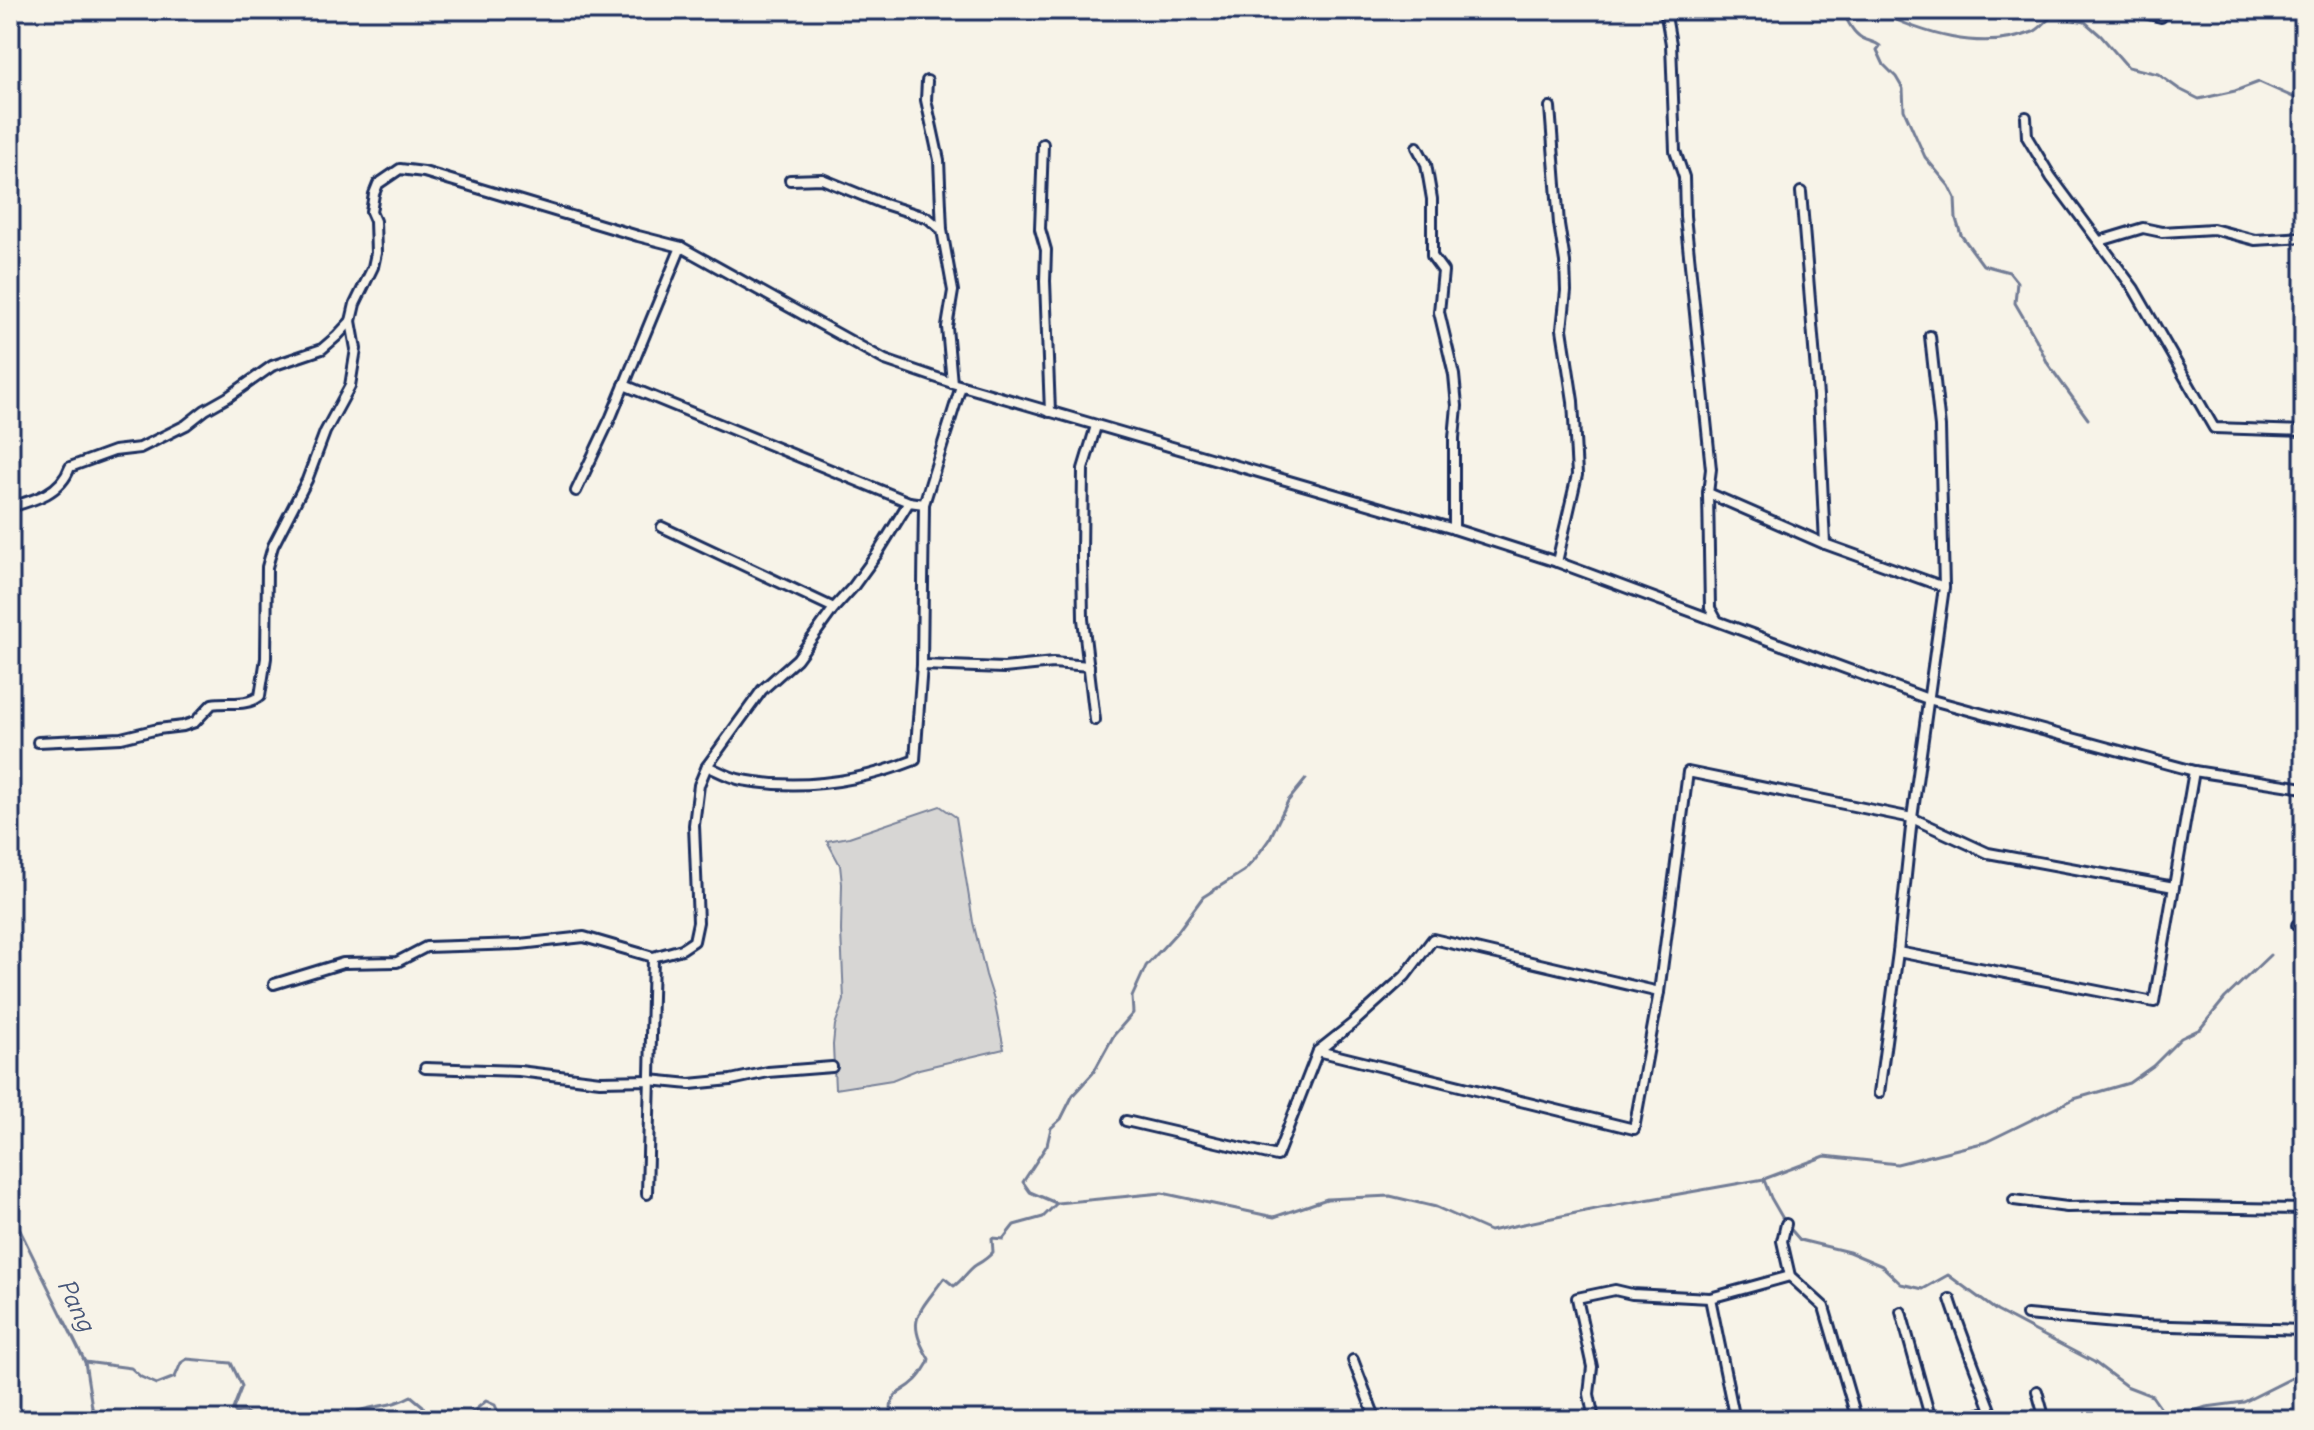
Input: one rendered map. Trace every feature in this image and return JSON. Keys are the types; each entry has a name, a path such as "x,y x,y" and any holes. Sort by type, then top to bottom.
{"street":[{"path":"1665,10 1671,44 1675,151 1684,177 1685,216 1711,469 1708,493 1710,608 1717,620"},
{"path":"2132,10 2161,17 2164,10"},
{"path":"707,766 739,780 803,786 838,783 884,772 915,760 922,665 924,504 956,384 947,327 953,291 942,230 939,160 926,100 927,81"},
{"path":"1550,107 1565,262 1562,329 1573,401 1577,475 1557,562"},
{"path":"2026,117 2027,137 2051,177 2134,289 2214,428 2304,431"},
{"path":"1043,144 1040,229 1046,250 1050,412"},
{"path":"1417,147 1426,164 1432,199 1432,256 1443,271 1439,312 1455,391 1454,529"},
{"path":"38,742 121,738 183,726 195,722 212,704 240,704 252,702 260,696 266,658 267,567 273,546 307,480 325,432 350,386 356,349 351,321 376,253 375,221 371,212 374,194 378,184 400,169 424,172 681,247 885,360 956,384 1557,562 1928,699 2194,771 2304,788"},
{"path":"790,180 822,179 928,218 942,230"},
{"path":"1801,192 1816,365 1825,544"},
{"path":"2100,241 2143,228 2162,232 2213,229 2255,240 2304,237"},
{"path":"576,491 681,247"},
{"path":"10,507 52,491 66,479 70,467 114,451 140,448 186,425 272,366 322,349 351,321"},
{"path":"1879,1093 1944,587 1940,427 1930,336"},
{"path":"624,385 909,502 924,504"},
{"path":"1095,720 1083,619 1083,469 1096,426"},
{"path":"1708,493 1825,544 1944,587"},
{"path":"274,984 343,963 397,962 426,947 520,944 584,937 653,957 682,949 694,941 698,922 694,825 699,785 707,766 762,690 797,659 877,554 909,502"},
{"path":"662,527 834,608"},
{"path":"922,665 1004,668 1053,663 1089,666"},
{"path":"1898,952 2154,1002 2194,771"},
{"path":"1318,1051 1634,1129 1659,992 1688,772 1912,818 1988,853 2174,887"},
{"path":"1126,1121 1277,1156 1318,1051 1405,976 1433,939 1659,992"},
{"path":"647,1194 653,957"},
{"path":"425,1068 519,1071 600,1081 650,1080 690,1084 768,1072 832,1067"},
{"path":"2014,1200 2067,1207 2304,1209"},
{"path":"1786,1224 1782,1241 1790,1276 1824,1307 1857,1420"},
{"path":"1594,1420 1589,1394 1592,1367 1577,1298 1615,1290 1632,1294 1710,1298 1790,1276"},
{"path":"1710,1298 1735,1420"},
{"path":"1950,1299 1991,1410 1962,1420"},
{"path":"1901,1312 1931,1420"},
{"path":"2027,1315 2138,1325 2304,1330"},
{"path":"1353,1360 1376,1420"},
{"path":"2037,1391 2045,1420"}],"shaded area":[{"path":"940,806 956,817 973,922 1004,1049 919,1069 892,1080 835,1089 835,1025 844,1000 842,884 840,865 827,841 849,837"}],"waterway":[{"path":"1842,10 1858,35 1880,46 1877,50 1884,65 1903,89 1904,110 1925,157 1955,198 1961,235 1983,265 2009,272 2017,282 2015,303 2048,364 2088,419"},
{"path":"1874,10 1931,33 1972,40 2013,38 2033,32 2052,16 2085,22 2128,67 2158,74 2199,99 2259,82 2304,102"},
{"path":"1056,1203 1030,1192 1023,1182 1047,1145 1051,1128 1061,1119 1073,1095 1093,1073 1114,1035 1133,1013 1132,997 1146,966 1203,897 1244,871 1255,859 1270,838 1288,801 1306,779"},
{"path":"893,1420 890,1417 895,1397 916,1380 928,1363 916,1325 922,1308 944,1278 954,1286 993,1252 992,1238 1003,1239 1014,1225 1043,1217 1057,1203 1162,1193 1274,1217 1327,1199 1390,1196 1436,1207 1490,1231 1764,1179 1825,1156 1897,1164 1986,1142 2074,1099 2129,1083 2153,1066 2181,1038 2200,1029 2225,998 2270,955"},
{"path":"1764,1180 1786,1224 1800,1240 1849,1252 1882,1266 1901,1284 1923,1289 1948,1275 1997,1311 2094,1362 2126,1386 2152,1396 2166,1416 2244,1402 2304,1372"},
{"name":"Pang","path":"10,1210 85,1362 94,1420"},
{"path":"85,1362 131,1368 141,1377 157,1384 175,1377 181,1363 187,1359 231,1363 242,1386 233,1409 236,1413 246,1413 254,1420"},
{"path":"354,1420 358,1411 392,1404 411,1396 423,1406 427,1420"},
{"path":"463,1420 486,1401 495,1405 498,1420"},
{"path":"326,1420 331,1420"}]}
